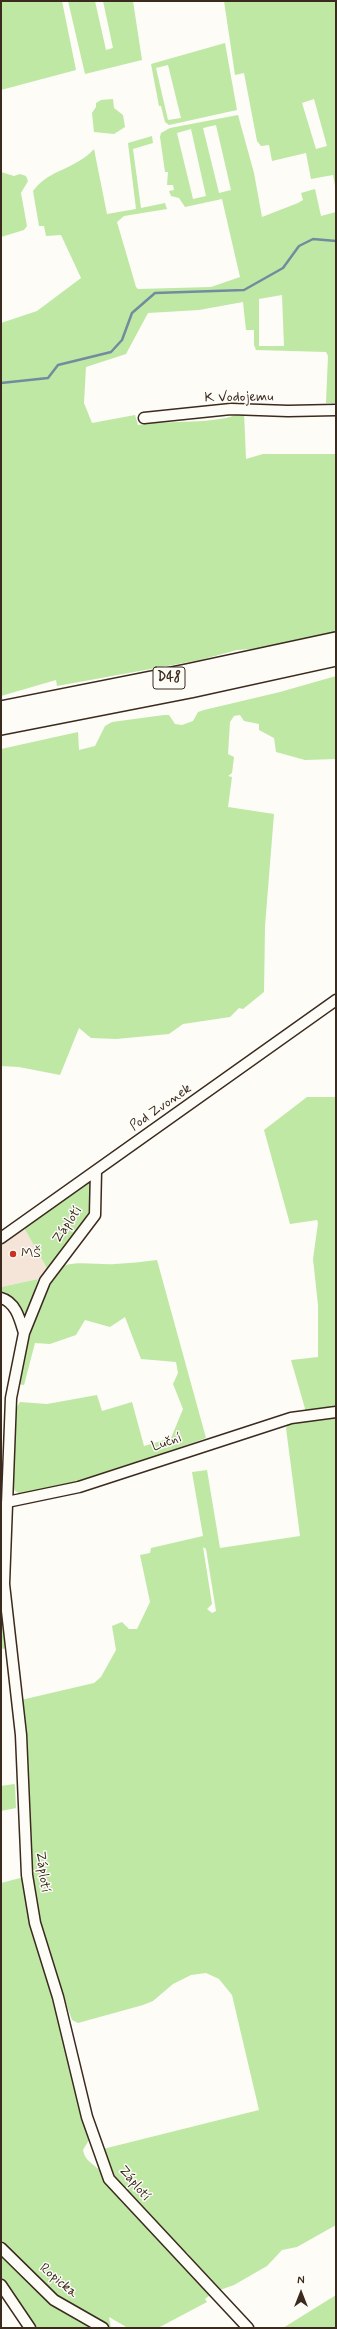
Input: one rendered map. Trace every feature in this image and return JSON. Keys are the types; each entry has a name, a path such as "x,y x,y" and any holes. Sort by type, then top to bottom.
{"highway":[{"name":"D48","path":"1,711 187,674 336,642"},
{"name":"D48","path":"1,725 190,688 336,656"}],"street":[{"name":"K Vodojemu","path":"144,418 231,410 336,410"},
{"name":"Pod Zvonek","path":"1,1238 336,1000"},
{"name":"Záplotí","path":"96,1171 95,1215 45,1281 24,1333 11,1398 4,1584 21,1735 27,1876 35,1923 60,2003 87,2117 109,2179 248,2328"},
{"path":"1,1298 11,1304 17,1313 24,1333"},
{"name":"Luční","path":"7,1502 79,1487 291,1418 336,1412"},
{"name":"Ropicka","path":"1,2248 54,2300 103,2328"},
{"path":"1,2285 30,2328"}],"shaded area":[{"path":"24,1228 48,1270 38,1279 1,1287 1,1245"}],"green space":[{"path":"1,1 62,1 76,70 1,90"},
{"path":"68,1 95,1 106,50 113,48 103,1 133,1 142,60 85,74"},
{"path":"224,1 336,1 336,191 333,175 311,179 306,153 272,161 269,145 261,146 257,141 244,73 235,75","holes":["314,99 327,146 316,149 302,103"]},
{"path":"225,43 237,110 169,125 165,122 161,106 159,106 151,64","holes":["168,65 181,118 168,120 156,68"]},
{"path":"113,99 114,108 123,115 125,127 114,134 94,132 92,113 96,107 96,103 101,100"},
{"path":"238,115 254,173 262,217 298,203 303,200 301,193 315,189 321,216 336,212 336,403 326,403 328,356 326,352 256,350 254,345 254,330 246,330 243,302 199,310 148,313 126,354 86,367 84,403 92,423 135,415 138,425 164,422 206,421 244,412 246,459 263,454 336,454 336,632 264,648 237,650 200,660 57,686 56,680 1,696 1,323 37,311 81,278 61,235 46,236 44,226 39,226 33,191 47,178 79,161 94,149 107,214 136,209 128,143 152,136 153,143 133,149 141,208 165,203 167,209 124,216 117,222 136,287 138,289 211,287 240,277 222,199 185,207 179,198 171,196 169,191 174,190 173,185 167,185 168,172 165,172 160,137 161,133 170,128","holes":["216,125 231,190 219,193 203,128","191,129 206,196 193,199 177,133","282,295 284,346 259,346 259,299"]},
{"path":"1,172 14,176 20,174 26,176 28,181 21,193 27,226 24,230 1,237"},
{"path":"336,676 336,759 305,760 276,752 274,738 259,730 259,724 244,721 240,715 234,716 230,722 228,754 234,757 232,773 228,776 232,777 228,807 274,814 265,926 264,992 243,1009 239,1008 230,1017 183,1024 169,1034 116,1039 91,1038 79,1028 60,1075 19,1067 1,1066 1,749 78,732 79,750 95,746 105,726 112,722 169,715 175,724 182,725 193,721 198,712 204,710 280,692"},
{"path":"307,1097 336,1097 336,1408 306,1412 291,1360 318,1357 318,1305 313,1259 318,1223 317,1220 290,1224 264,1130"},
{"path":"89,1182 92,1182 92,1212 48,1270 24,1228"},
{"path":"157,1260 206,1438 97,1477 20,1494 15,1491 11,1483 15,1410 20,1402 47,1404 97,1395 102,1411 132,1402 144,1446 171,1438 183,1409 173,1384 178,1373 176,1362 141,1359 125,1317 110,1327 85,1320 76,1335 50,1344 35,1343 24,1385 18,1384 35,1319 49,1284 57,1271 66,1265 71,1264 115,1264"},
{"path":"38,1279 26,1319 16,1303 1,1294 1,1287"},
{"path":"336,1416 336,2225 297,2247 282,2250 267,2266 234,2285 220,2290 190,2261 189,2254 183,2250 114,2177 103,2149 259,2110 232,1995 219,1979 206,1973 191,1975 173,1984 153,2001 143,2005 78,2023 72,2020 48,1954 51,1951 48,1950 45,1944 30,1878 21,1700 94,1683 101,1677 116,1650 112,1626 122,1622 129,1629 137,1629 150,1602 140,1555 150,1553 151,1548 203,1536 192,1472 207,1470 220,1548 300,1536 286,1428 289,1423","holes":["203,1547 206,1549 216,1611 212,1613 207,1609 212,1604"]},
{"path":"1,1579 9,1648 1,1649"},
{"path":"14,1784 16,1808 1,1811 1,1786"},
{"path":"24,1877 38,1953 62,2024 89,2140 83,2150 84,2154 88,2160 99,2169 111,2188 210,2295 205,2299 207,2302 158,2328 128,2328 109,2317 111,2328 35,2328 26,2312 1,2278 1,1883"},
{"path":"336,2295 336,2328 283,2328"}],"waterway":[{"path":"1,383 48,378 58,365 111,352 122,340 132,313 155,293 244,290 283,268 299,246 313,239 336,241"}],"place":[{"name":"MŠ","path":"13,1254"}]}
